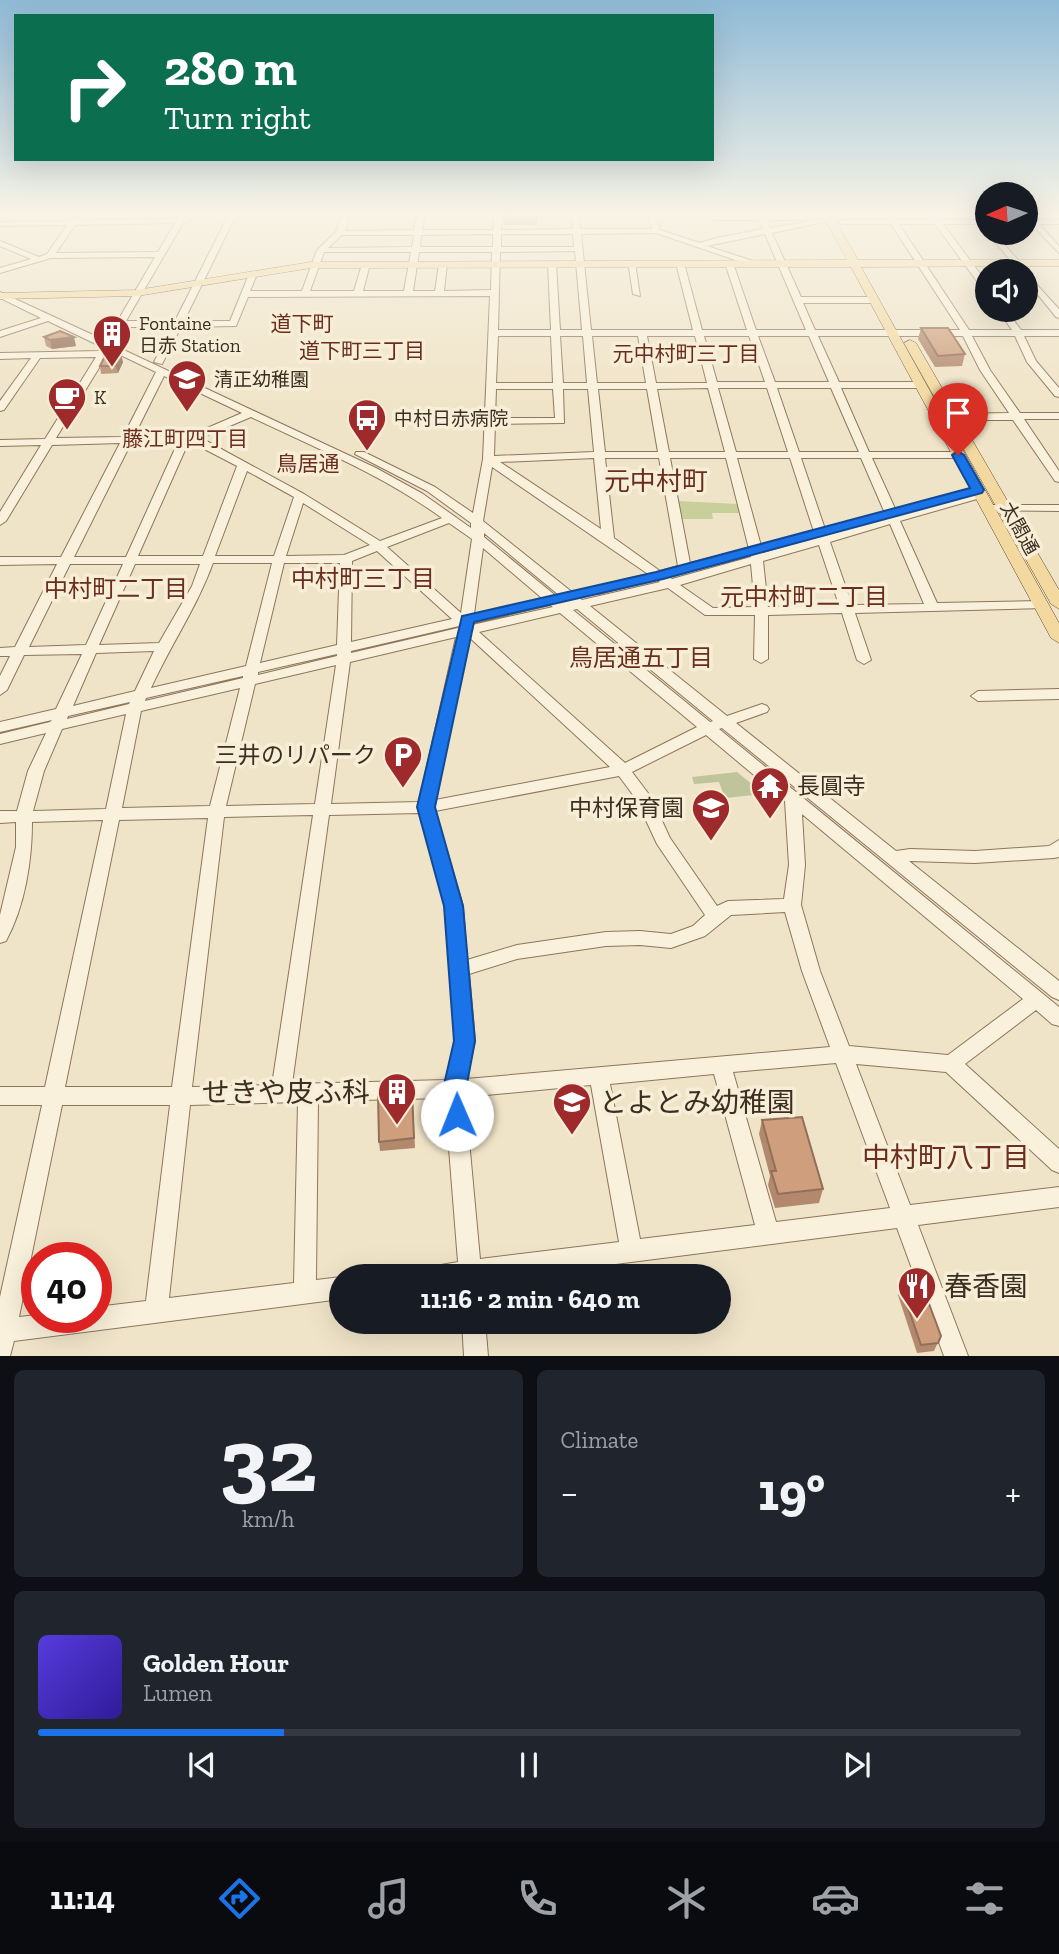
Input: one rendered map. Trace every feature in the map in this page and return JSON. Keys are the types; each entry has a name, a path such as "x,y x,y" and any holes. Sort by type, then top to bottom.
{"main road":[{"path":"0,296 137,293 233,277"},
{"name":"太閤通","path":"865,277 873,300 899,334 920,385 1059,638"},
{"name":"太閤通","path":"868,277 899,334 953,417 1004,508 1055,589 1059,604"}],"street":[{"path":"0,520 147,277"},
{"path":"0,690 125,440 201,277"},
{"path":"120,324 233,324 252,277"},
{"path":"305,294 311,277"},
{"path":"358,293 362,277"},
{"path":"408,293 411,277"},
{"path":"439,293 441,277"},
{"path":"469,1264 454,1089 465,1041 454,906 426,807 466,625 488,458 496,277"},
{"path":"489,421 560,421 553,277"},
{"path":"582,277 608,539"},
{"path":"634,277 637,294"},
{"path":"684,277 756,554 762,611 761,659"},
{"path":"734,277 864,660"},
{"path":"788,277 932,607"},
{"path":"930,277 967,334 985,370 1059,479"},
{"path":"0,289 106,347"},
{"path":"1038,290 1059,315"},
{"path":"244,295 495,293"},
{"path":"0,296 106,347 160,367 384,465 431,489 565,602 708,729 1059,1018"},
{"path":"798,300 873,300"},
{"path":"0,334 46,318"},
{"path":"1010,322 1032,362 1059,394"},
{"path":"493,333 1059,333"},
{"path":"642,334 685,569"},
{"path":"0,356 37,356 106,347"},
{"path":"0,408 37,356"},
{"path":"160,367 372,470 419,496 451,518 478,530"},
{"path":"492,386 920,385"},
{"path":"0,443 189,439 251,413"},
{"path":"953,417 1059,416"},
{"path":"189,439 300,496 379,545 623,769 643,797 663,840 715,916"},
{"path":"0,936 11,909 24,847 24,816 36,771 129,560 189,439"},
{"path":"488,458 600,455 958,455"},
{"path":"488,458 710,612 1040,605"},
{"path":"243,466 198,586 163,648 138,701 1,1338 156,1313 329,1290"},
{"path":"0,739 58,720 663,580 979,492"},
{"path":"156,1313 204,901 218,811 279,559 300,496"},
{"path":"987,508 1059,508"},
{"path":"0,561 346,559 451,518"},
{"path":"663,580 685,569 756,554"},
{"path":"281,1093 345,653 346,559"},
{"path":"565,602 727,722 1057,988"},
{"path":"0,652 163,648"},
{"path":"978,696 1059,694"},
{"path":"0,817 426,807 623,769 708,729 762,709"},
{"path":"0,727 58,720"},
{"path":"793,799 797,864 792,905 811,971 956,1356"},
{"path":"893,858 910,855 975,857 1054,852 1059,846"},
{"path":"458,970 517,952 557,946 640,938 671,941 699,931 727,908 792,905"},
{"path":"951,1063 1036,999"},
{"path":"0,1096 182,1096 454,1089 843,1054 951,1063 1059,1163"},
{"path":"721,1065 768,1233"},
{"path":"599,1077 631,1249"},
{"path":"305,1293 308,1093"},
{"path":"530,1264 631,1249 1059,1197"},
{"path":"474,1334 476,1356"}],"green space":[{"path":"678,501 738,504 740,513 712,513 713,519 681,519"},
{"path":"737,772 764,794 725,798 719,782 694,784 692,777"}],"building":[{"path":"921,328 948,328 965,354 938,356"},
{"path":"60,331 74,337 50,340 44,337"},
{"path":"106,354 121,354 116,366 100,366"},
{"name":"せきや皮ふ科","path":"412,1092 414,1138 379,1142 378,1095"},
{"path":"802,1117 823,1189 778,1194 771,1171 776,1171 762,1120"},
{"name":"春香園","path":"922,1285 941,1336 938,1343 921,1345 901,1287"}],"place":[{"name":"Fontaine 日赤 Station","path":"112,368"},
{"name":"清正幼稚園","path":"187,413"},
{"name":"K","path":"67,431"},
{"name":"中村日赤病院","path":"367,452"},
{"name":"三井のリパーク","path":"403,789"},
{"name":"長圓寺","path":"770,820"},
{"name":"中村保育園","path":"711,842"},
{"name":"せきや皮ふ科","path":"397,1126"},
{"name":"とよとみ幼稚園","path":"572,1136"},
{"name":"春香園","path":"917,1320"}],"district":[{"name":"道下町","path":"302,324"},
{"name":"道下町三丁目","path":"362,351"},
{"name":"元中村町三丁目","path":"686,354"},
{"name":"藤江町四丁目","path":"185,439"},
{"name":"鳥居通","path":"308,464"},
{"name":"元中村町","path":"656,481"},
{"name":"中村町三丁目","path":"363,579"},
{"name":"中村町二丁目","path":"116,589"},
{"name":"元中村町二丁目","path":"804,597"},
{"name":"鳥居通五丁目","path":"641,658"},
{"name":"中村町八丁目","path":"946,1157"}],"route":[{"path":"457,1115 454,1089 465,1041 454,906 426,807 467,620 658,576 978,490 958,455"}]}
